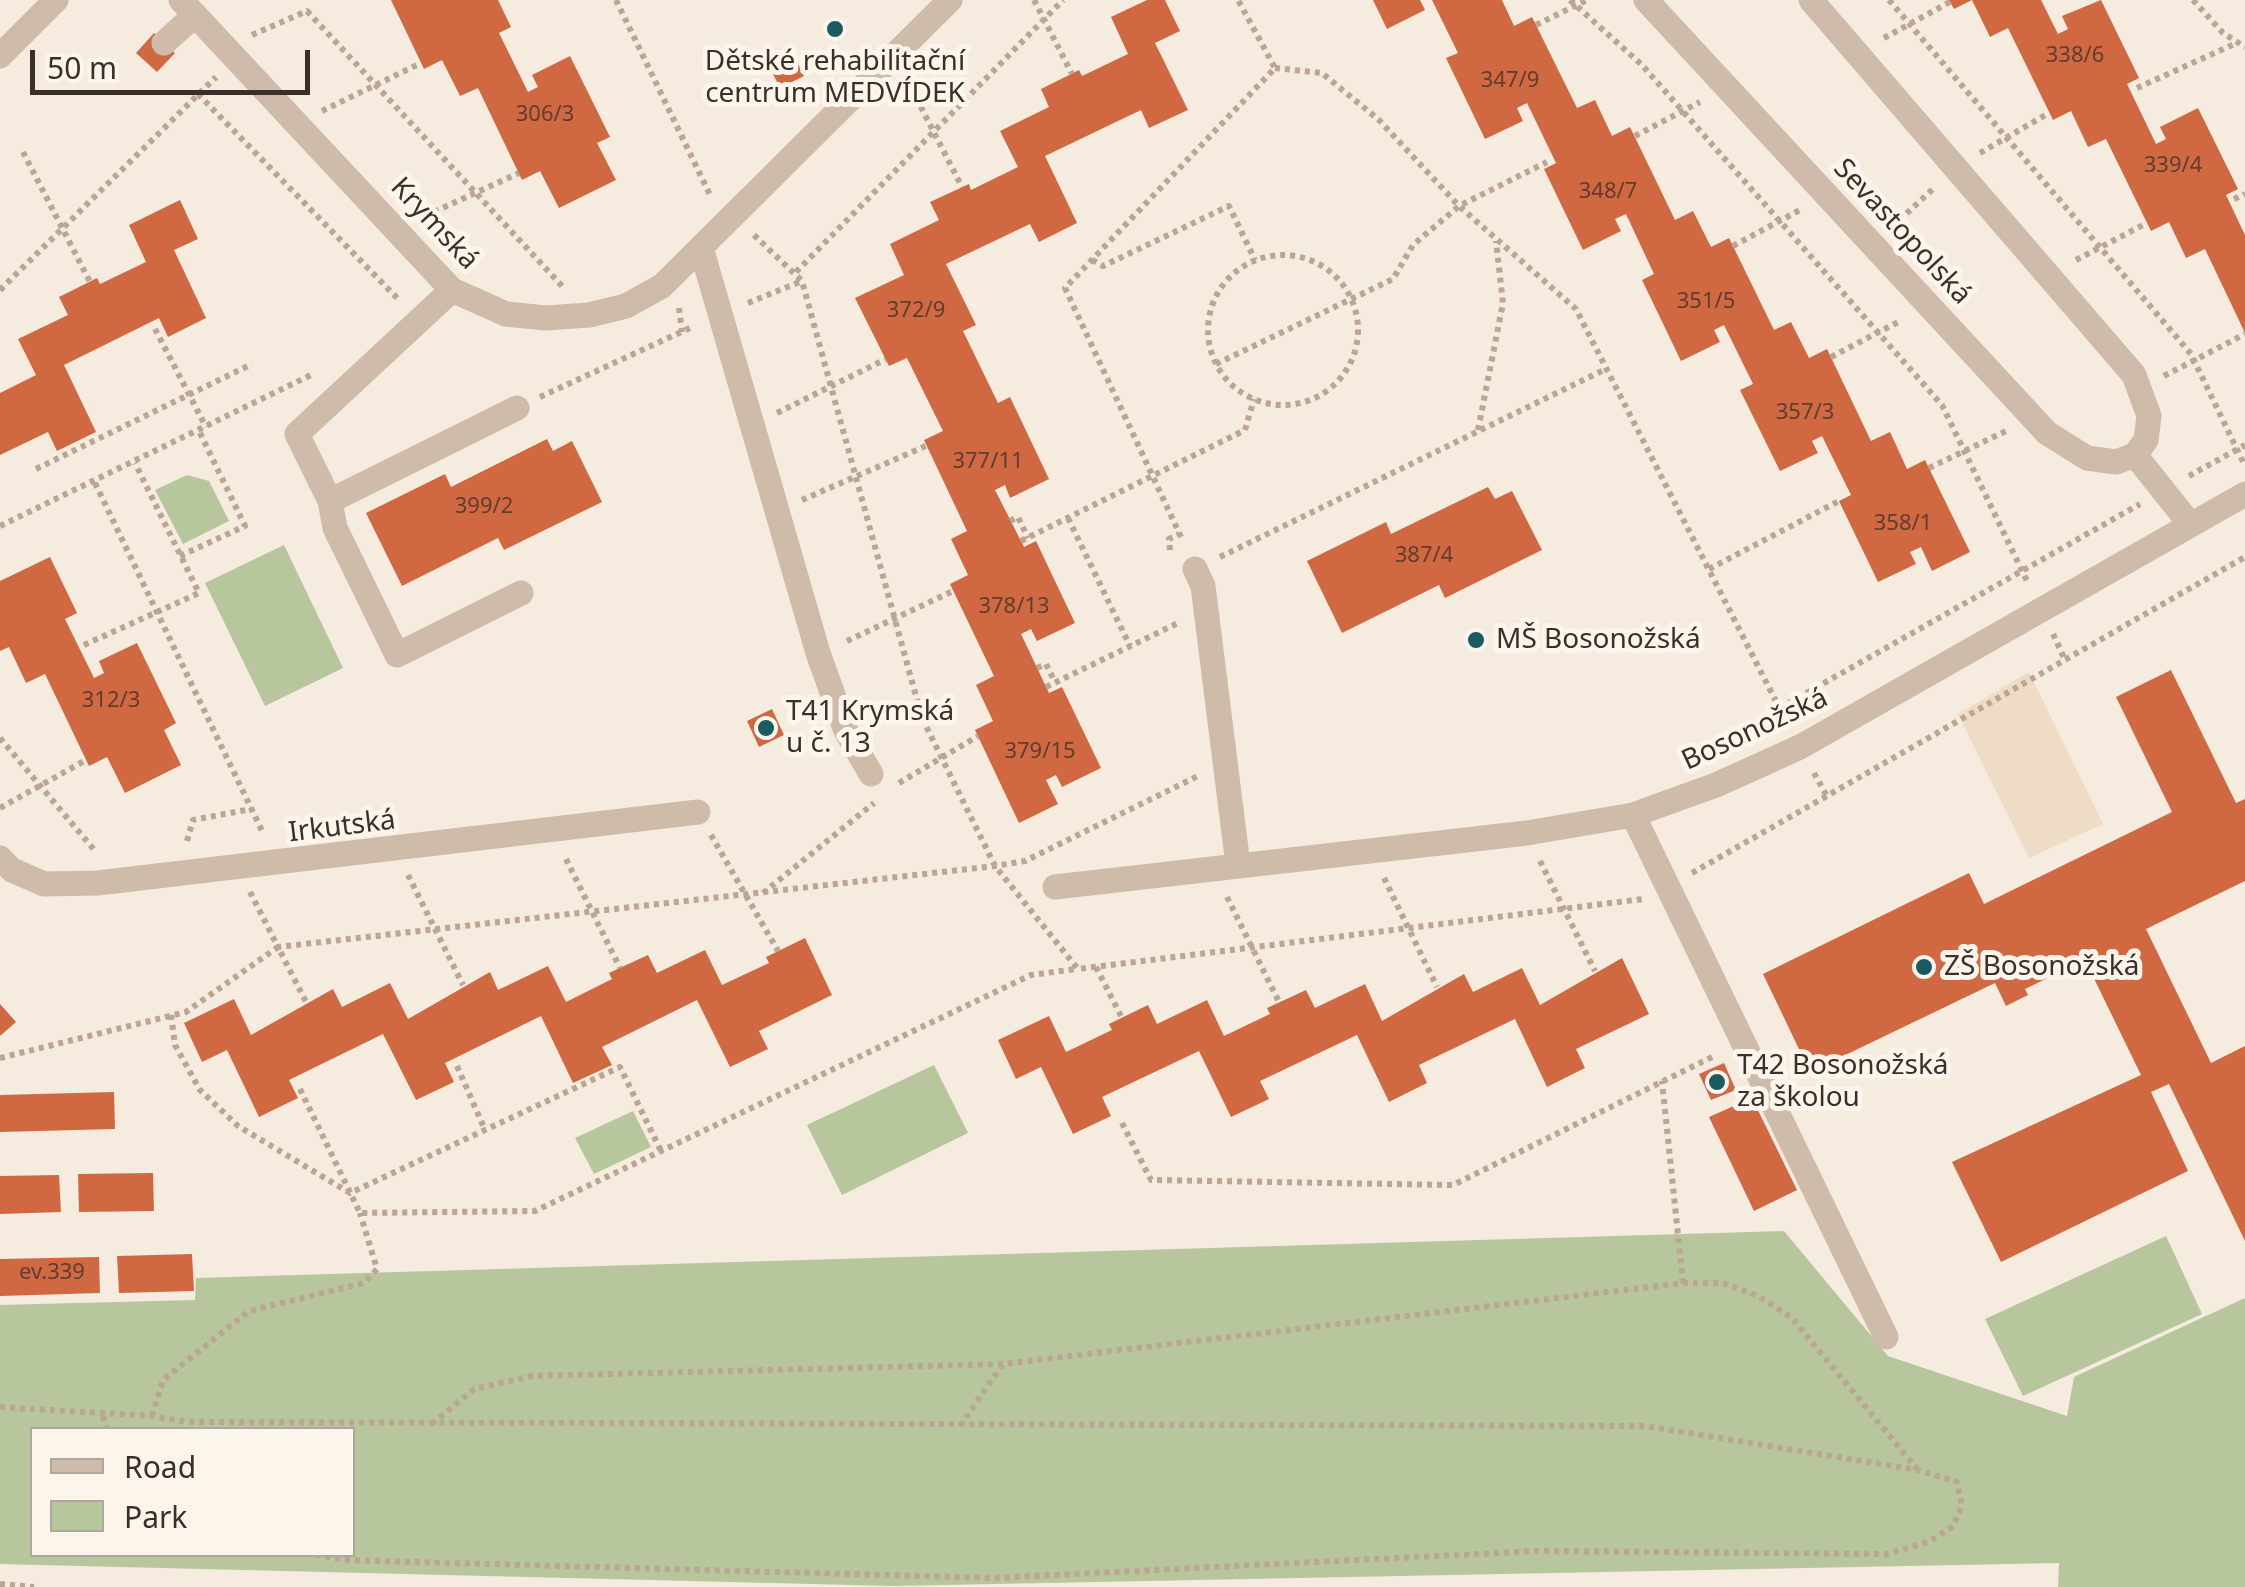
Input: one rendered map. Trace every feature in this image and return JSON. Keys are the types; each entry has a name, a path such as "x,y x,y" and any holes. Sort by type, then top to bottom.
{"street":[{"path":"0,56 56,0"},
{"name":"Krymská","path":"188,8 452,290 506,314 590,315 626,306 662,286 702,251 950,0"},
{"name":"Sevastopolská","path":"1646,0 2061,446 2087,458 2116,462 2135,455"},
{"path":"1811,0 2048,274 2140,387 2149,416 2146,440 2135,455 2190,524"},
{"path":"164,43 188,8"},
{"path":"702,251 818,654 846,731 871,774"},
{"path":"452,290 296,434 330,501 335,528 397,654 521,594"},
{"path":"330,501 516,408"},
{"name":"Bosonožská","path":"1055,887 1527,832 1633,815 1716,785 1800,746 2245,494"},
{"path":"1195,569 1203,586 1226,866"},
{"name":"Irkutská","path":"0,858 26,878 67,885 397,851 698,812"},
{"path":"1633,815 1886,1337"}],"path":[{"path":"616,0 712,200"},
{"path":"1034,0 1072,74"},
{"path":"796,272 1063,0"},
{"path":"1238,0 1275,68"},
{"path":"1536,25 1573,3 1587,0"},
{"path":"1889,0 2194,361 2245,465"},
{"path":"2137,88 2242,44 2192,0"},
{"path":"1856,53 1950,2"},
{"path":"1573,3 1642,65 1942,405 2033,593"},
{"path":"239,24 250,36 307,11 566,290"},
{"path":"895,57 962,187"},
{"path":"298,122 421,62"},
{"path":"1275,68 1322,72 1379,120 1459,206 1576,309 1792,730"},
{"path":"1275,68 1065,288 1195,569 1606,368"},
{"path":"0,290 224,69"},
{"path":"1634,136 1728,89"},
{"path":"198,94 410,311 422,318"},
{"path":"2038,119 2049,113"},
{"path":"23,152 90,282"},
{"path":"1216,364 1393,279 1413,244 1459,206 1548,162"},
{"path":"396,229 519,173"},
{"path":"2234,200 2245,194"},
{"path":"1733,246 1827,196"},
{"path":"1092,260 1103,266 1229,206 1255,260"},
{"path":"2048,274 2147,223"},
{"path":"747,228 802,281 922,718 995,866 1078,969"},
{"path":"1478,431 1503,303 1496,240"},
{"path":"1284,254 1309,258 1331,271 1351,299 1359,338 1352,362 1338,382 1318,397 1294,405 1254,399 1226,380 1216,364 1207,334 1210,310 1220,287 1238,269 1255,260 1284,254"},
{"path":"739,306 802,281"},
{"path":"1831,357 1930,306"},
{"path":"679,308 682,332"},
{"path":"516,408 703,322"},
{"path":"156,329 189,394 245,526 180,556"},
{"path":"2140,387 2245,334"},
{"path":"754,424 886,360"},
{"path":"36,469 252,364"},
{"path":"1010,521 1018,517 1024,540 1245,430 1254,399"},
{"path":"0,526 95,484 228,416"},
{"path":"1929,468 2034,418"},
{"path":"2184,480 2245,445"},
{"path":"778,510 926,446"},
{"path":"84,645 199,593 134,463"},
{"path":"95,484 270,847"},
{"path":"1780,708 2146,500"},
{"path":"1709,569 1839,501"},
{"path":"1068,518 1130,646"},
{"path":"1678,881 2245,557"},
{"path":"818,654 953,591"},
{"path":"1046,687 1179,622"},
{"path":"2049,625 2064,660"},
{"path":"1037,668 1046,664 1055,682"},
{"path":"762,894 916,769 978,736"},
{"path":"0,738 103,860"},
{"path":"0,808 86,760"},
{"path":"1808,762 1828,798"},
{"path":"0,1058 186,1012 278,947 592,914 1025,861 1198,778"},
{"path":"185,850 193,820 251,808"},
{"path":"698,812 778,952"},
{"path":"554,830 620,968"},
{"path":"1527,832 1595,971"},
{"path":"1371,850 1437,987"},
{"path":"397,851 463,985"},
{"path":"1226,866 1252,948 1279,1002"},
{"path":"247,887 306,1002"},
{"path":"360,1213 535,1211 1031,975 1563,912 1644,898 1658,891"},
{"path":"1096,967 1122,1018"},
{"path":"171,1016 175,1045 200,1090 238,1126 350,1194"},
{"path":"1122,1122 1151,1180 1454,1185 1744,1042"},
{"path":"457,1066 485,1130"},
{"path":"350,1194 620,1067 661,1151"},
{"path":"1662,1082 1683,1283"},
{"path":"152,1416 163,1380 250,1311 364,1282 377,1269 360,1213 300,1089"},
{"path":"432,1424 474,1389 532,1376 1003,1364 1683,1283 1723,1283 1758,1296 1791,1317 1918,1470"},
{"path":"959,1427 1003,1364"},
{"path":"0,1407 152,1416 186,1422 1644,1426 1918,1470 1957,1482 1962,1506 1953,1526 1930,1540 1888,1554 1538,1550 994,1578 329,1557"},
{"path":"103,1416 106,1427"},
{"path":"0,1584 34,1587"}],"green space":[{"path":"187,475 209,481 229,521 183,544 155,490"},
{"path":"284,545 343,668 265,706 205,583"},
{"path":"934,1065 968,1133 842,1195 807,1125"},
{"path":"633,1111 651,1147 594,1174 575,1138"},
{"path":"1784,1231 1888,1356 2067,1416 2074,1377 2245,1298 2245,1587 2058,1587 2059,1563 893,1586 0,1564 0,1305 195,1300 196,1278"},
{"path":"2166,1236 2202,1314 2023,1396 1985,1319"}],"shaded area":[{"path":"2029,672 2103,824 2029,858 1958,714"}],"building":[{"path":"391,0 498,0 511,27 499,33 528,92 538,87 532,75 570,56 610,137 597,143 616,180 559,208 540,171 522,180 478,88 460,96 442,60 424,69"},
{"path":"1147,0 1165,0 1180,31 1155,43 1188,110 1149,128 1141,110 1045,156 1077,223 1039,242 1030,224 946,264 976,325 963,331 998,403 1010,397 1049,479 1010,498 1005,485 995,490 1024,547 1036,541 1075,623 1037,641 1031,629 1021,634 1049,693 1062,687 1101,768 1062,787 1056,775 1046,780 1058,804 1019,823 975,730 993,721 976,685 994,676 950,584 968,575 951,539 967,531 924,440 943,431 907,358 889,366 855,298 904,275 890,244 939,220 930,202 969,184 971,190 1018,167 1000,131 1049,107 1041,89 1079,70 1082,76 1128,54 1111,17"},
{"path":"1373,0 1420,0 1425,10 1387,29"},
{"path":"1432,0 1502,0 1514,26 1532,17 1577,108 1595,100 1612,136 1630,127 1675,220 1693,211 1711,247 1729,238 1774,330 1791,322 1809,358 1827,349 1871,441 1890,432 1907,469 1925,460 1970,552 1932,571 1921,547 1910,552 1916,564 1878,582 1839,501 1851,495 1822,436 1812,441 1818,453 1780,471 1740,390 1753,384 1724,325 1714,330 1720,342 1681,361 1642,280 1654,274 1626,214 1615,219 1621,231 1583,250 1544,169 1556,163 1527,103 1517,108 1523,121 1485,139 1446,58 1458,53"},
{"path":"1949,0 1972,0 1954,9"},
{"path":"1972,0 2041,0 2058,34 2068,29 2062,16 2101,0 2139,78 2127,84 2156,144 2166,139 2160,127 2198,108 2238,189 2226,195 2245,235 2245,333 2205,249 2186,258 2169,222 2151,231 2106,139 2088,147 2071,111 2053,120 2008,28 1990,37"},
{"path":"154,33 175,53 157,72 136,53"},
{"path":"791,50 804,76 780,88 767,62"},
{"path":"180,200 198,239 174,250 206,318 168,337 159,318 64,365 96,432 57,451 48,432 0,455 0,393 36,375 18,339 68,315 59,297 97,278 100,284 146,262 129,225"},
{"path":"547,439 553,451 572,441 602,502 504,550 498,538 402,586 366,513 445,474 451,487"},
{"path":"1488,487 1495,499 1512,491 1542,550 1445,598 1439,585 1342,633 1307,561 1386,522 1391,534"},
{"path":"50,557 77,613 65,619 94,678 104,673 99,661 137,643 176,723 164,730 181,765 125,793 107,757 89,766 45,674 26,683 9,647 0,651 0,581"},
{"name":"ZŠ Bosonožská","path":"2171,670 2236,803 2245,799 2245,881 2146,929 2211,1063 2245,1046 2245,1241 2169,1084 2151,1092 2188,1171 2001,1262 1952,1162 2141,1075 2085,960 2025,989 2028,995 2006,1006 1995,983 1810,1072 1763,974 1969,873 1984,904 2172,812 2116,697"},
{"name":"T41 Krymská u č. 13","path":"772,709 784,735 759,747 747,721"},
{"path":"805,938 832,995 759,1031 768,1049 730,1067 697,1000 602,1047 612,1065 573,1083 541,1016 445,1063 454,1082 416,1100 383,1034 289,1080 298,1098 259,1117 227,1050 202,1062 184,1023 234,999 251,1035 333,989 342,1007 390,983 408,1019 490,972 498,990 548,966 566,1002 612,979 609,973 648,955 657,973 705,950 722,985 769,963 766,957"},
{"path":"1622,958 1649,1014 1576,1049 1585,1068 1547,1087 1515,1019 1419,1065 1427,1083 1389,1102 1357,1035 1260,1081 1269,1099 1231,1117 1199,1051 1102,1097 1111,1116 1073,1134 1041,1067 1016,1079 998,1040 1049,1016 1066,1052 1112,1030 1109,1024 1148,1005 1157,1024 1207,1000 1224,1036 1270,1014 1267,1008 1306,990 1315,1008 1365,984 1382,1021 1464,974 1473,992 1522,968 1540,1005"},
{"path":"0,1004 16,1022 0,1036"},
{"name":"T42 Bosonožská za školou","path":"1724,1063 1736,1090 1711,1100 1699,1074"},
{"path":"114,1092 115,1129 0,1132 0,1095"},
{"path":"1752,1098 1797,1190 1754,1211 1709,1117"},
{"path":"153,1173 154,1211 79,1212 78,1174"},
{"path":"59,1175 61,1212 0,1214 0,1176"},
{"path":"192,1254 194,1291 119,1293 117,1256"},
{"path":"99,1257 100,1293 0,1296 0,1259"}],"place":[{"name":"Dětské rehabilitační centrum MEDVÍDEK","path":"835,29"},
{"name":"MŠ Bosonožská","path":"1476,640"},
{"name":"T41 Krymská u č. 13","path":"766,728"},
{"name":"ZŠ Bosonožská","path":"1924,967"},
{"name":"T42 Bosonožská za školou","path":"1717,1082"}]}
